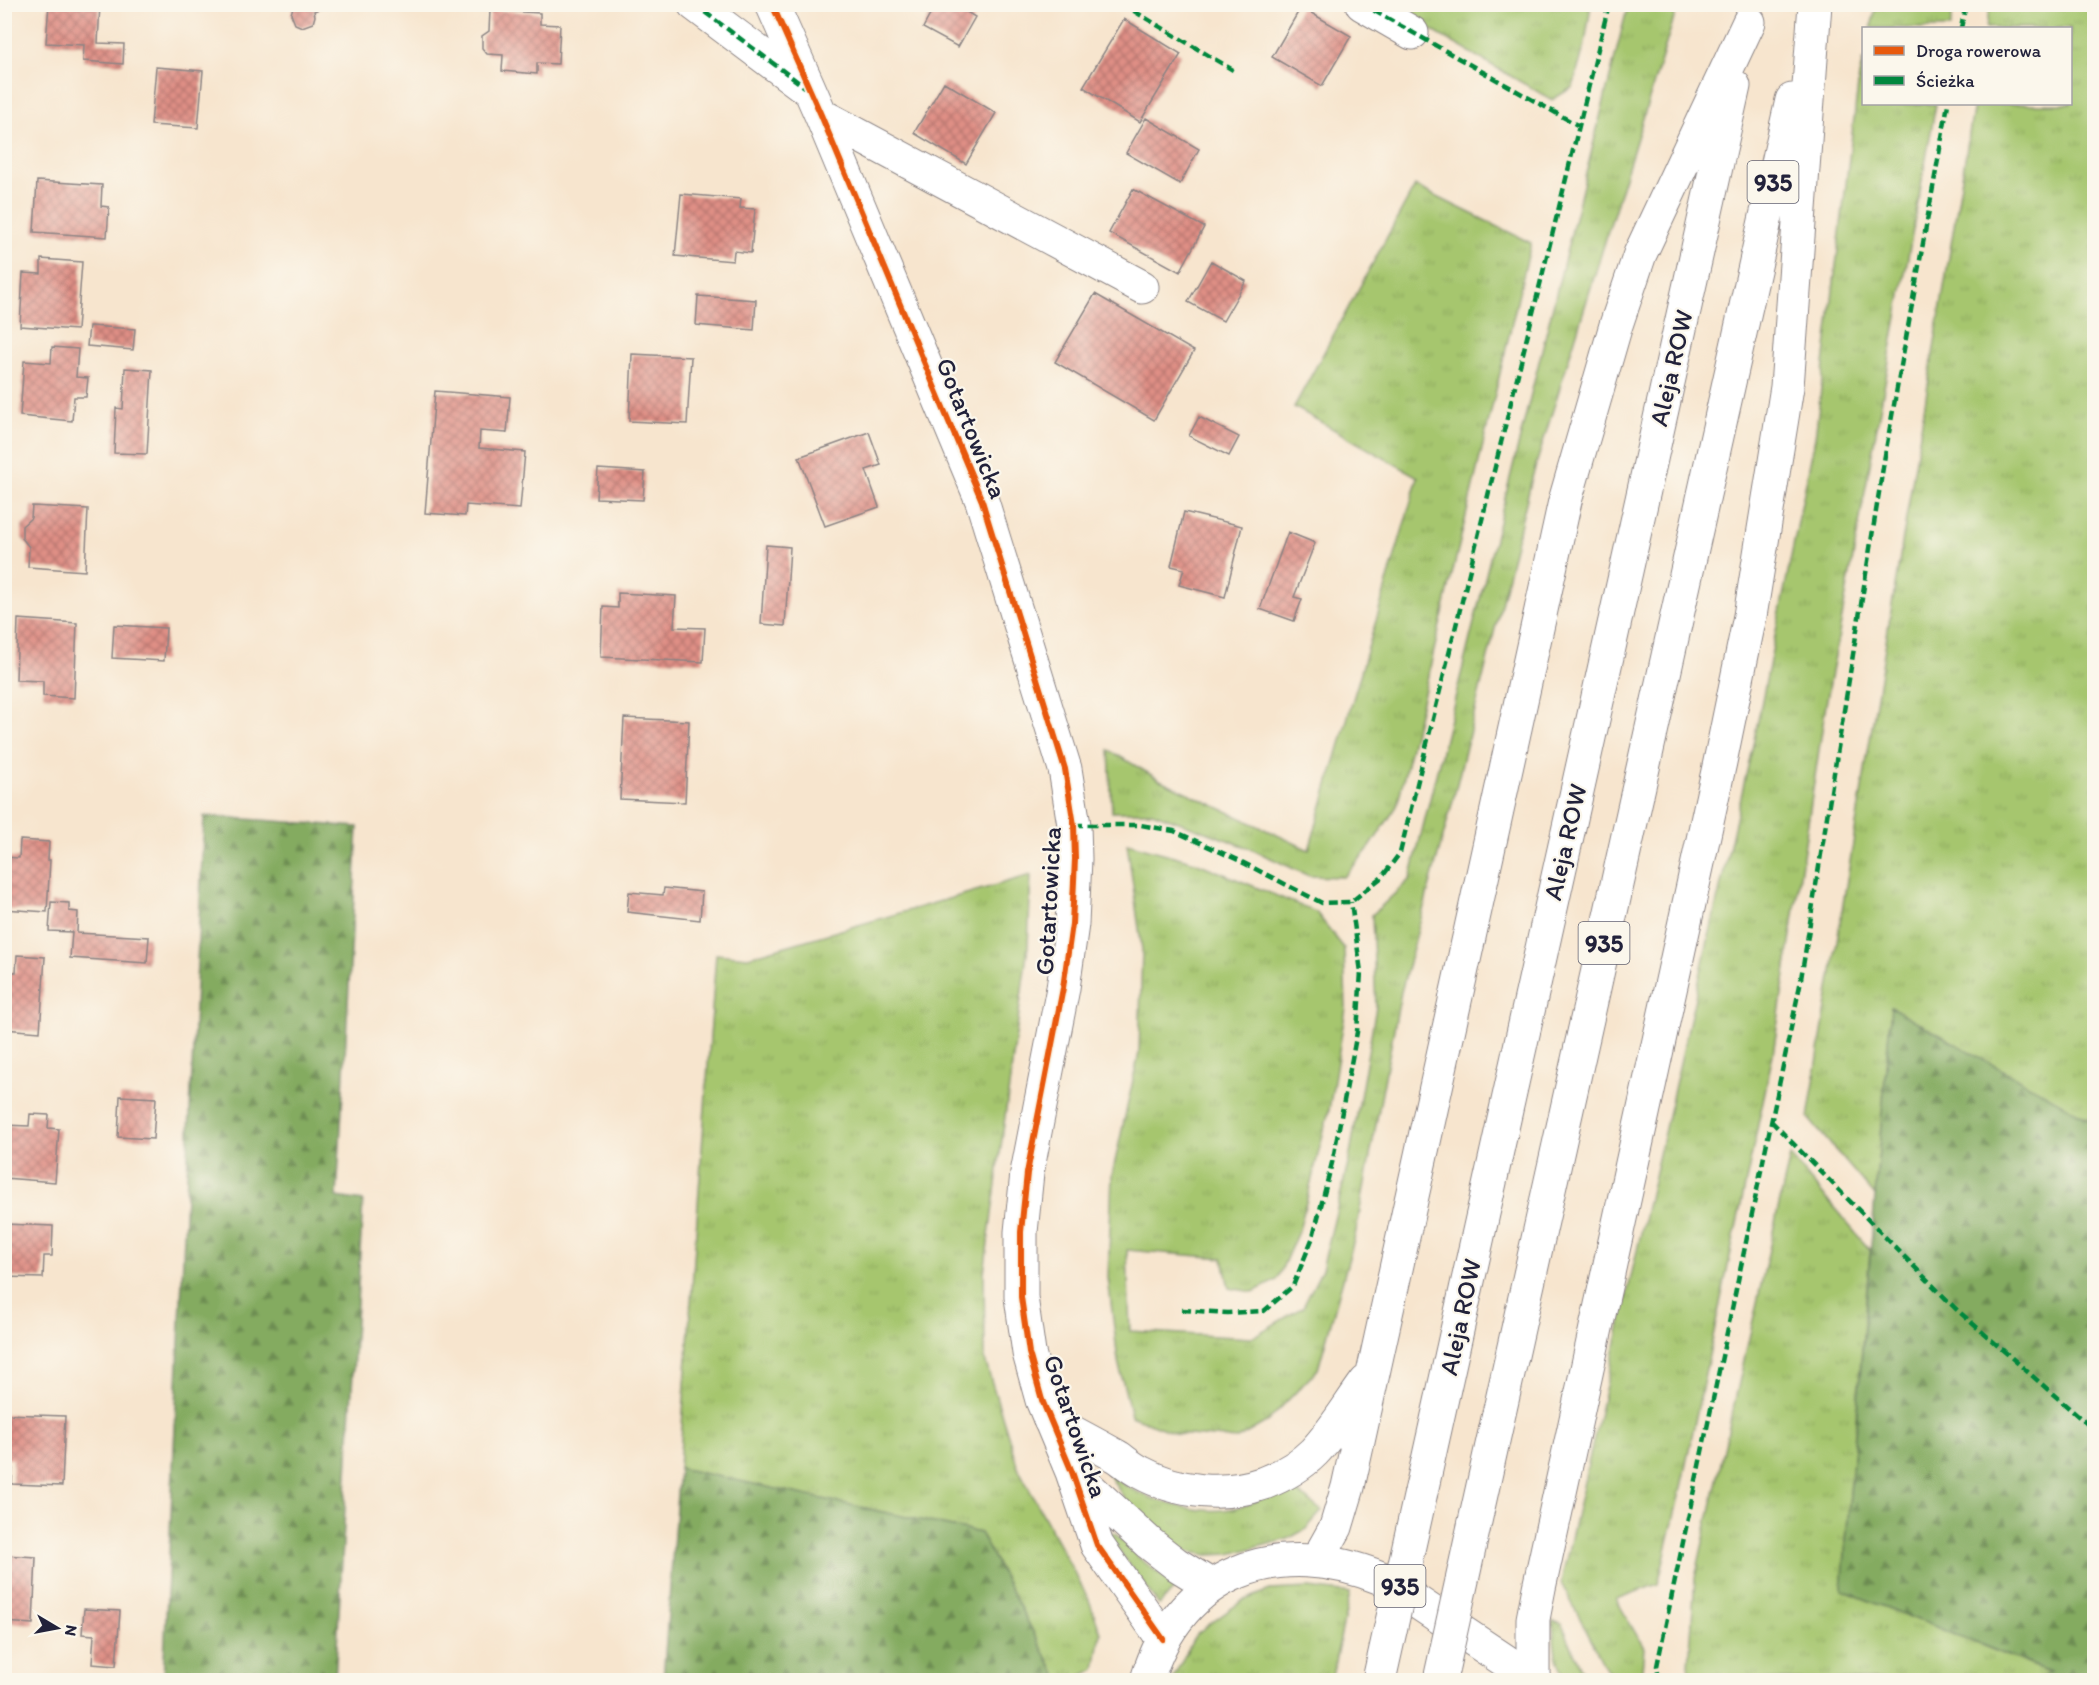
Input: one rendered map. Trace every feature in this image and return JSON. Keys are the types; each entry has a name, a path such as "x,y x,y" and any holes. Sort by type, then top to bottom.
{"main road":[{"path":"694,4 816,103 1142,287"},
{"name":"Gotartowicka","path":"772,4 816,103 982,501 1067,778 1074,825 1072,924 1063,988 1027,1173 1020,1261 1021,1297 1029,1353 1050,1420 1072,1472 1097,1545 1163,1639"},
{"path":"1362,4 1412,33"},
{"path":"1534,1680 1533,1619 1539,1588 1750,616 1787,387 1814,4"},
{"name":"935","path":"1440,1680 1814,4"},
{"path":"1317,1561 1329,1542 1342,1511 1555,546 1591,406 1640,254 1751,13"},
{"name":"Aleja ROW","path":"1379,1680 1751,13"},
{"path":"1050,1420 1161,1482 1206,1492 1231,1491 1272,1480 1303,1462 1326,1438 1372,1374"},
{"name":"Gotartowicka","path":"1072,1472 1149,1543 1210,1586"},
{"path":"1147,1680 1163,1639 1177,1617 1210,1586 1231,1575 1275,1563 1317,1561 1363,1570 1382,1578 1534,1680"}],"green space":[{"path":"1876,4 1954,5 1950,27 1871,27"},
{"path":"1388,5 1591,5 1585,43 1573,87 1552,100"},
{"path":"1628,5 1678,5 1532,478 1453,800 1401,992 1355,1236 1318,1369 1268,1421 1237,1439 1177,1434 1131,1416 1118,1361 1108,1278 1112,1175 1139,1053 1142,950 1127,843 1195,862 1316,912 1344,948 1346,1008 1329,1110 1300,1227 1277,1280 1253,1292 1229,1288 1223,1258 1127,1250 1130,1331 1251,1338 1303,1307 1322,1269 1349,1160 1376,1007 1372,915 1410,879"},
{"path":"1990,5 2094,5 2094,1122 1891,1008 1875,1196 1808,1118 1974,105 2072,105 2072,27 1986,27"},
{"path":"1862,64 1862,105 1936,105 1825,710 1773,1054 1680,1492 1658,1584 1616,1599 1644,1648 1641,1680 1612,1680 1561,1582 1754,740 1815,438"},
{"path":"1415,186 1531,243 1397,806 1370,847 1344,877 1309,876 1249,848 1152,812 1112,812 1109,750 1160,780 1309,850 1418,477 1294,407"},
{"path":"204,816 358,827 337,1197 363,1201 335,1680 163,1680"},
{"path":"1031,875 1028,946 984,1273 985,1360 1018,1468 1089,1600 1101,1633 1095,1669 1074,1680 1059,1680 980,1533 679,1468 716,954 748,957"},
{"path":"1891,1007 2094,1122 2094,1680 2038,1680 2050,1672 1842,1590"},
{"path":"1790,1156 1870,1250 1842,1590 2051,1673 2038,1680 1688,1680 1695,1578"},
{"path":"679,1468 980,1533 1059,1680 663,1680"},
{"path":"1106,1470 1133,1490 1168,1504 1187,1508 1223,1510 1239,1507 1291,1487 1322,1511 1306,1529 1288,1539 1230,1554 1208,1555 1178,1550 1126,1501"},
{"path":"1115,1533 1138,1557 1176,1587 1159,1605 1107,1534"},
{"path":"1309,1588 1350,1593 1331,1680 1172,1680 1196,1634 1242,1601 1270,1590"},
{"path":"1553,1621 1562,1624 1586,1680 1568,1680 1563,1673 1556,1652"}],"building":[{"path":"49,4 100,4 98,43 124,44 123,64 83,61 84,45 46,43"},
{"path":"936,4 954,4 975,17 958,47 923,28"},
{"path":"328,5 314,11 313,23 302,27 295,24 291,14 293,7"},
{"path":"1301,7 1351,36 1322,86 1272,57"},
{"path":"490,10 540,13 540,24 560,25 558,64 537,63 537,74 502,71 503,55 487,54 482,48 482,36 489,31"},
{"path":"1124,19 1181,54 1140,122 1083,87"},
{"path":"156,67 203,71 198,128 151,125"},
{"path":"944,82 996,113 966,164 914,133"},
{"path":"1146,118 1199,149 1180,184 1126,153"},
{"path":"37,181 102,185 101,206 109,207 107,237 34,232"},
{"path":"1133,189 1204,227 1180,272 1109,233"},
{"path":"681,194 741,199 740,208 755,209 751,253 734,251 733,261 675,256"},
{"path":"41,259 82,262 77,330 20,326 23,273 41,274"},
{"path":"1211,261 1246,281 1223,321 1188,302"},
{"path":"1095,294 1194,351 1154,420 1055,362"},
{"path":"698,296 756,300 754,330 696,325"},
{"path":"89,326 135,329 133,350 87,346"},
{"path":"52,347 78,349 76,377 88,378 86,397 74,397 72,421 20,416 24,361 51,363"},
{"path":"632,354 691,357 687,424 629,421"},
{"path":"125,368 152,370 147,454 114,453 116,408 123,409"},
{"path":"435,391 510,397 507,433 480,431 479,448 525,452 520,509 466,505 465,516 425,513"},
{"path":"1199,417 1239,437 1229,456 1189,436"},
{"path":"869,432 881,465 866,470 879,507 825,526 799,457"},
{"path":"598,469 645,472 643,500 596,498"},
{"path":"32,506 88,509 85,571 28,567 29,547 22,538 22,526 31,518"},
{"path":"1184,512 1242,526 1225,597 1179,585 1184,569 1171,566"},
{"path":"1288,532 1315,543 1294,597 1302,599 1294,621 1260,609"},
{"path":"766,545 790,547 785,626 761,624"},
{"path":"618,593 676,596 674,627 705,628 703,662 601,657 603,607 618,608"},
{"path":"18,619 77,623 74,698 43,696 43,681 16,680"},
{"path":"114,625 166,628 164,661 112,658"},
{"path":"624,718 689,721 685,802 620,799"},
{"path":"20,840 49,842 47,912 4,909 4,857 19,858"},
{"path":"664,888 702,892 700,920 627,912 629,892 663,895"},
{"path":"51,902 69,903 69,911 78,912 77,933 149,937 147,963 70,958 72,932 49,931"},
{"path":"17,955 45,957 40,1032 4,1029 4,972 16,972"},
{"path":"120,1096 156,1098 153,1139 118,1137"},
{"path":"30,1114 49,1115 48,1128 59,1129 55,1182 4,1178 4,1125 29,1126"},
{"path":"4,1224 53,1226 52,1256 44,1256 43,1278 4,1277"},
{"path":"4,1414 65,1416 62,1486 12,1484 13,1459 4,1459"},
{"path":"4,1555 36,1557 33,1624 4,1622"},
{"path":"84,1609 120,1611 116,1666 92,1664 94,1635 82,1634"}],"marked path":[{"path":"694,4 806,88"},
{"path":"1122,4 1233,70"},
{"path":"1362,4 1579,126"},
{"path":"1074,825 1141,825 1174,831 1236,859 1322,903 1351,902 1382,877 1400,853 1609,4"},
{"path":"1961,27 1966,4"},
{"path":"1659,1680 1657,1666 1800,985 1885,455 1948,105"},
{"path":"1182,1310 1228,1313 1264,1311 1293,1286 1313,1237 1333,1159 1357,1032 1361,972 1351,902"},
{"path":"1771,1121 1956,1309 2094,1430"}],"cycle path":[{"path":"772,4 821,115 982,501 1065,769 1074,825 1072,924 1063,988 1027,1173 1021,1232 1021,1297 1029,1353 1042,1400 1072,1472 1097,1545 1163,1639"}]}
